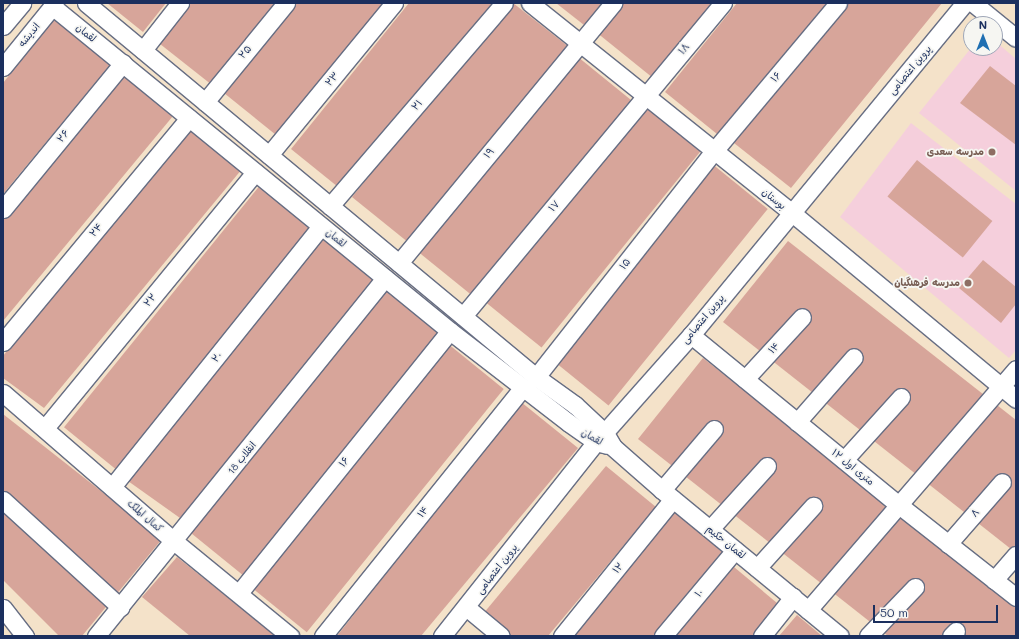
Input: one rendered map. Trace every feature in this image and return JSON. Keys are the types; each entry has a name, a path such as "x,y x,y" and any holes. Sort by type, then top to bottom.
{"street":[{"path":"3,26 22,3"},
{"name":"لقمان","path":"86,3 536,377 575,405 601,437"},
{"path":"143,50 180,3"},
{"name":"۲۵","path":"205,102 286,3"},
{"name":"۲۳","path":"269,155 394,3"},
{"name":"۲۱","path":"330,206 504,3"},
{"name":"بوستان","path":"530,3 792,213 1016,399"},
{"path":"580,44 613,3"},
{"name":"۱۸","path":"646,96 723,3"},
{"name":"۱۶","path":"714,151 838,3"},
{"name":"پروین اعتصامی","path":"442,636 601,437 691,335 966,3"},
{"path":"973,3 1016,38"},
{"name":"لقمان","path":"53,4 123,64 450,331 523,387 601,437 613,447"},
{"name":"اندیشه","path":"3,67 53,4"},
{"name":"۱۹","path":"399,263 580,44"},
{"name":"۲۶","path":"3,209 123,64"},
{"name":"۱۷","path":"463,316 646,96"},
{"name":"۲۴","path":"3,342 189,118"},
{"name":"۱۵","path":"536,377 714,151"},
{"name":"۲۲","path":"45,428 255,172"},
{"name":"۲۰","path":"112,487 321,226"},
{"name":"انقلاب 18","path":"96,636 175,542 385,278"},
{"name":"۱۴","path":"745,379 802,317"},
{"name":"۱۶","path":"239,594 450,331"},
{"name":"۱۲ متری اول","path":"691,335 899,505 1016,597"},
{"path":"797,422 854,357"},
{"path":"808,610 1016,369"},
{"name":"۱۴","path":"323,636 523,387"},
{"name":"کمال الملک","path":"3,393 175,542 290,636"},
{"path":"844,460 901,397"},
{"name":"۱۲","path":"562,636 668,495 714,429"},
{"name":"لقمان حکیم","path":"613,447 668,495 840,636"},
{"path":"710,529 767,466"},
{"name":"۸","path":"948,544 1002,482"},
{"path":"3,500 120,606"},
{"path":"757,568 813,506"},
{"name":"۱۰","path":"663,636 735,550"},
{"path":"994,580 1016,555"},
{"path":"868,636 915,586"},
{"path":"762,636 793,597"},
{"path":"466,607 501,636"},
{"path":"3,608 25,636"}],"shaded area":[{"name":"مدرسه سعدی","path":"1003,48 1016,59 1016,191 919,113 965,56 1003,56"},
{"name":"مدرسه فرهنگیان","path":"911,123 1016,204 1016,350 1009,358 840,217"}],"building":[{"path":"107,3 166,3 143,32"},
{"path":"184,3 279,3 212,85 155,40"},
{"path":"297,3 391,3 281,139 224,93"},
{"path":"409,3 504,3 348,195 291,149"},
{"path":"510,3 513,3 569,47 409,243 352,197"},
{"path":"556,3 602,3 584,25"},
{"path":"619,3 714,3 653,78 596,32"},
{"path":"737,3 832,3 722,138 665,92"},
{"path":"847,3 942,3 791,188 734,143"},
{"path":"54,19 111,64 3,194 3,83"},
{"path":"578,57 635,103 476,299 419,253"},
{"path":"990,66 1016,86 1016,145 960,103"},
{"path":"116,70 173,116 3,321 3,214"},
{"path":"644,105 701,151 542,348 485,302"},
{"path":"185,124 242,169 44,408 3,378 3,356"},
{"path":"917,160 992,221 963,258 887,197"},
{"path":"711,163 768,209 609,406 552,360"},
{"path":"261,184 318,230 121,473 64,427"},
{"path":"321,234 379,280 180,518 128,481"},
{"path":"788,241 1016,420 1016,553 723,322"},
{"path":"983,260 1016,287 1016,304 1001,323 959,288"},
{"path":"387,289 444,335 247,578 190,532"},
{"path":"447,343 504,389 307,632 250,586"},
{"path":"703,358 1016,604 1016,636 888,636 638,439"},
{"path":"521,402 578,448 421,636 337,636"},
{"path":"3,414 162,539 82,636 59,636 3,580"},
{"path":"606,466 656,507 548,636 510,636 483,614"},
{"path":"675,511 724,552 654,636 570,636"},
{"path":"177,557 276,636 190,636 142,597"},
{"path":"734,567 783,608 760,636 676,636"},
{"path":"797,615 822,636 779,636"}],"place":[{"name":"مدرسه سعدی","path":"992,152"},
{"name":"مدرسه فرهنگیان","path":"968,283"}]}
